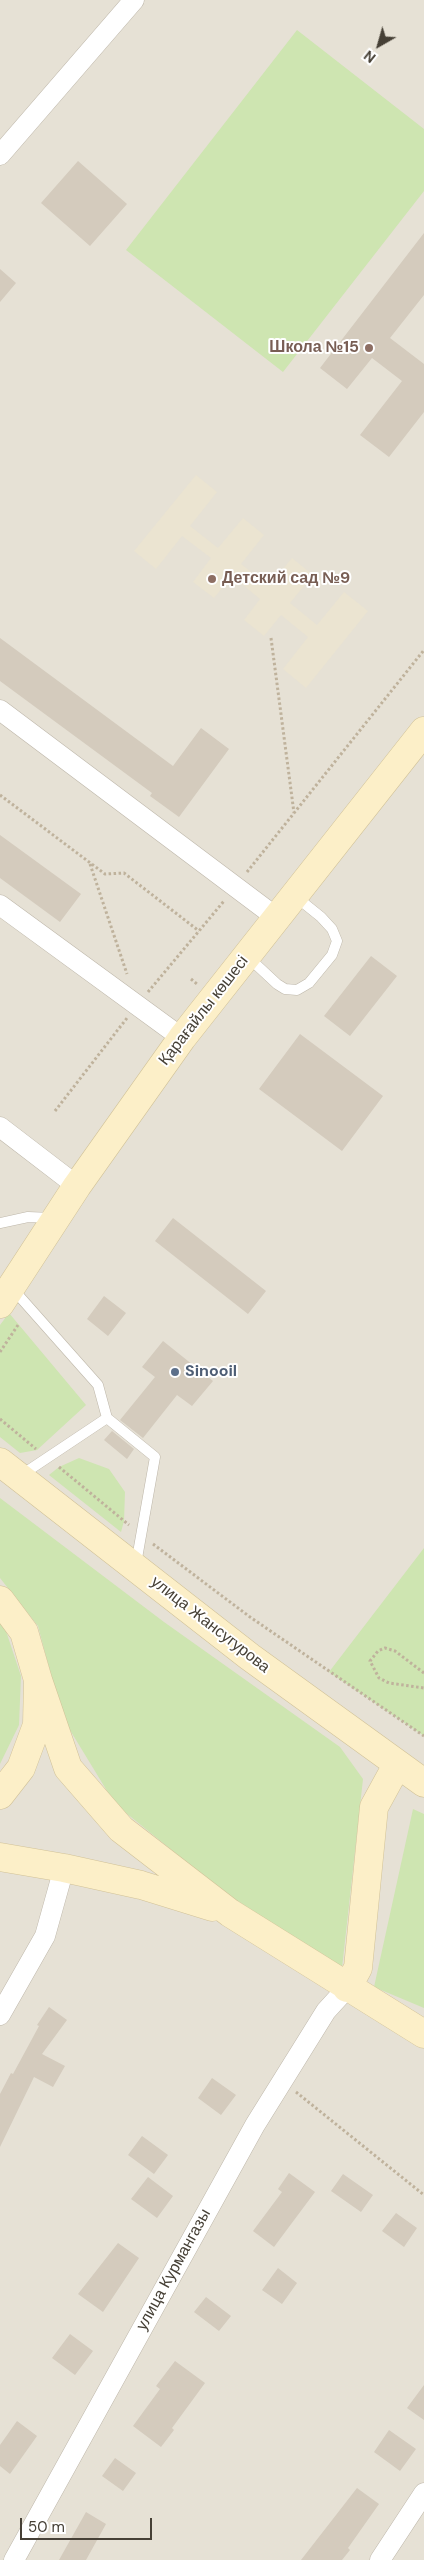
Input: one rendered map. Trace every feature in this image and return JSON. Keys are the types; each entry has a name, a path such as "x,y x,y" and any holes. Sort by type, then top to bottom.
{"main road":[{"name":"Қарағайлы көшесі","path":"6,1295 77,1186 182,1038 424,731"},
{"name":"улица Жансугурова","path":"9,1469 250,1657 424,1783"},
{"path":"0,1600 24,1632 68,1768 120,1829 230,1913 347,1988 424,2034"},
{"path":"0,1795 21,1768 37,1725 38,1680"},
{"path":"347,1988 358,1968 374,1808 397,1765"},
{"path":"0,1857 64,1868 141,1885 230,1913"}],"street":[{"path":"0,155 134,0"},
{"path":"0,710 277,918"},
{"path":"0,905 182,1038"},
{"path":"0,1127 77,1186"},
{"path":"0,2015 45,1936 64,1868"},
{"name":"улица Курмангазы","path":"14,2560 254,2125 326,2012 347,1988"},
{"path":"380,2560 424,2493"}],"lane":[{"path":"247,956 277,984 285,989 297,990 309,983 332,955 337,941 332,929 322,917 294,895"},
{"path":"0,1223 28,1217 56,1218"},
{"path":"6,1295 98,1384 106,1418 156,1457 135,1568"},
{"path":"9,1469 47,1458 106,1418"}],"path":[{"path":"271,638 294,813"},
{"path":"0,795 105,874 124,873 199,931"},
{"path":"90,863 137,1005"},
{"path":"0,1352 18,1324"},
{"path":"0,1419 141,1534 250,1617 422,1735 424,1730"},
{"path":"424,1673 395,1651 385,1648 378,1651 370,1661 379,1678 389,1683 424,1688"},
{"path":"282,2081 424,2195"}],"shaded area":[{"path":"0,0 424,0 424,2560 0,2560"},
{"name":"Детский сад №9","path":"196,475 217,492 190,526 218,548 243,518 264,535 241,564 269,586 292,558 313,575 290,603 317,625 344,592 368,611 306,688 283,669 308,637 281,615 264,636 244,620 260,599 232,576 214,598 193,582 211,558 182,536 156,569 134,551"}],"green space":[{"path":"297,30 424,129 424,191 283,372 126,250"},
{"path":"9,1313 86,1405 37,1450 20,1453 0,1437 0,1325"},
{"path":"79,1458 109,1469 125,1492 124,1521 121,1532 49,1475 59,1467"},
{"path":"0,1498 164,1622 340,1747 363,1779 342,1968 222,1891 115,1804 62,1717 38,1626 0,1578"},
{"path":"424,1548 424,1736 329,1672"},
{"path":"0,1623 5,1628 21,1676 19,1725 0,1764"},
{"path":"413,1809 424,1814 424,2008 374,1987"}],"building":[{"path":"78,161 127,204 90,246 41,203"},
{"name":"Школа №15","path":"424,233 424,295 390,338 424,364 424,412 389,457 360,435 402,381 372,358 347,389 320,368"},
{"path":"0,269 16,283 0,302"},
{"path":"0,638 173,766 201,728 229,749 179,817 150,796 152,793 0,681"},
{"path":"0,835 81,894 60,922 0,878"},
{"path":"371,956 397,976 350,1036 324,1016"},
{"path":"300,1034 383,1096 342,1151 259,1089"},
{"path":"173,1218 266,1291 248,1314 155,1241"},
{"path":"104,1296 126,1313 108,1336 87,1319"},
{"path":"163,1341 213,1381 192,1406 177,1395 143,1438 120,1420 155,1377 142,1367"},
{"path":"112,1431 134,1449 127,1459 104,1440"},
{"path":"49,2007 67,2020 42,2054 65,2066 53,2087 34,2077 0,2147 0,2094 39,2026 37,2025"},
{"path":"212,2078 236,2095 221,2115 198,2098"},
{"path":"142,2136 168,2155 154,2174 128,2155"},
{"path":"289,2173 315,2192 274,2247 253,2231 282,2192 278,2189"},
{"path":"343,2174 373,2195 361,2212 331,2191"},
{"path":"148,2177 173,2196 157,2218 131,2199"},
{"path":"396,2213 417,2228 404,2247 382,2231"},
{"path":"118,2243 139,2258 103,2312 78,2294"},
{"path":"278,2268 297,2283 282,2304 262,2290"},
{"path":"206,2297 231,2316 219,2331 194,2312"},
{"path":"70,2334 93,2351 75,2375 52,2358"},
{"path":"175,2361 205,2383 172,2428 174,2430 161,2447 133,2426 160,2389 156,2386"},
{"path":"424,2385 424,2420 407,2408"},
{"path":"17,2421 37,2436 10,2474 0,2466 0,2445"},
{"path":"389,2430 416,2449 400,2471 374,2452"},
{"path":"115,2458 136,2473 123,2491 102,2476"},
{"path":"357,2488 379,2504 348,2548 350,2550 342,2560 301,2560"},
{"path":"86,2512 106,2524 86,2560 59,2560"}],"place":[{"name":"Школа №15","path":"369,348"},
{"name":"Детский сад №9","path":"212,579"},
{"name":"Sinooil","path":"175,1372"}]}
